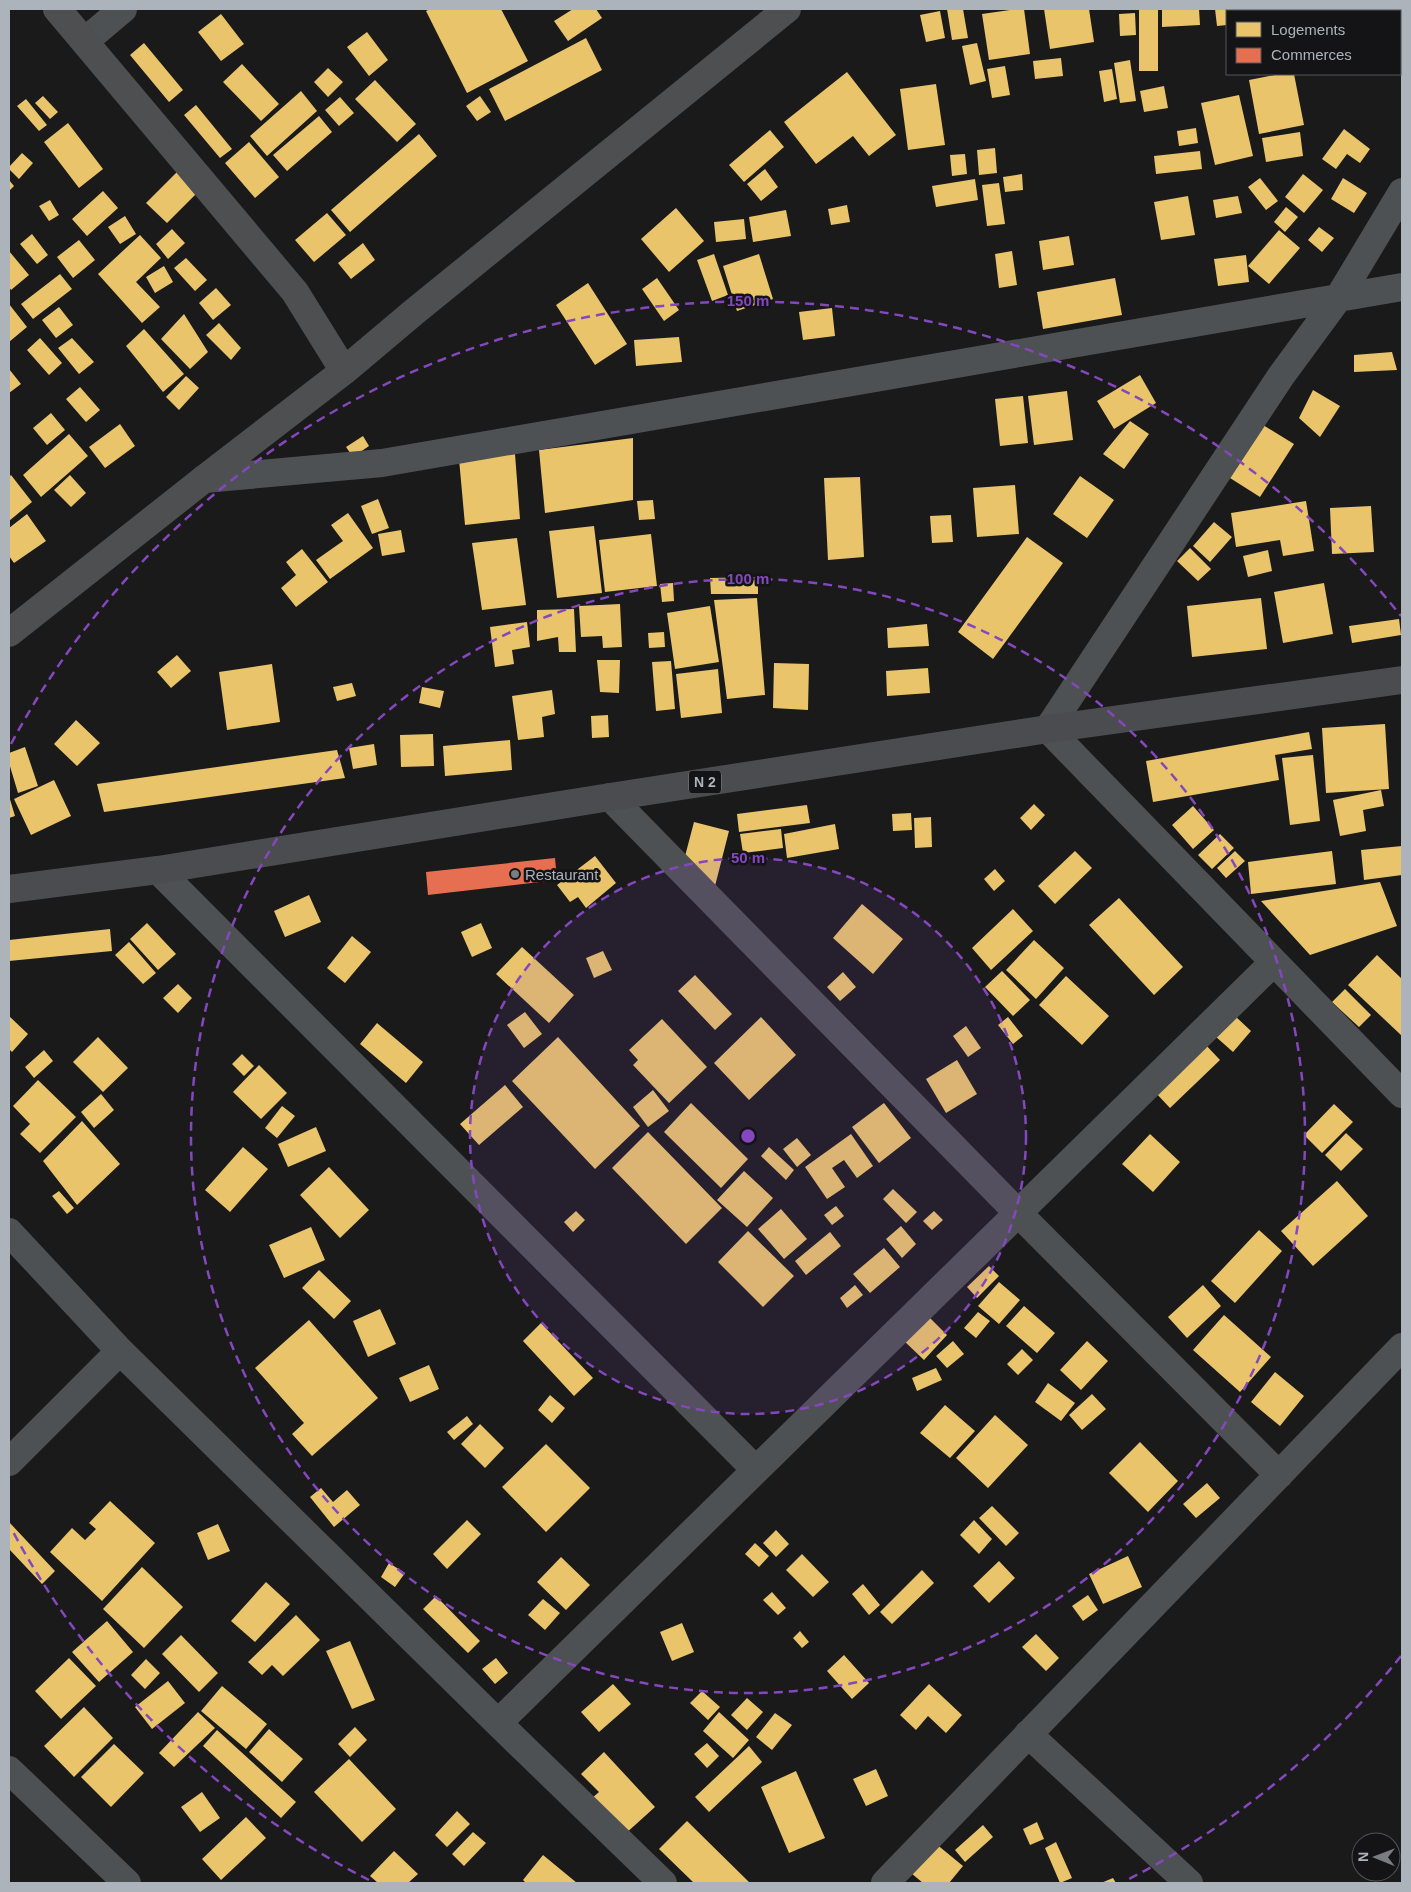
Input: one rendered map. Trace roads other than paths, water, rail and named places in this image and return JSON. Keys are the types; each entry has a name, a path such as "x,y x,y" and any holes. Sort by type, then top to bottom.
{"main road":[{"name":"N 2","path":"9,890 158,870 1048,729 1402,680"}],"street":[{"path":"57,9 295,292 344,371"},
{"path":"85,41 123,9"},
{"path":"11,626 344,371 414,312 789,9"},
{"path":"1402,192 1339,297 1281,376 1048,729 1402,1094"},
{"path":"204,479 382,463 1339,297 1402,288"},
{"path":"610,797 1018,1213 1280,1475"},
{"path":"158,870 756,1470"},
{"path":"498,1723 1274,962"},
{"path":"9,1232 120,1351 663,1883"},
{"path":"885,1883 1402,1347"},
{"path":"9,1462 120,1351"},
{"path":"1028,1734 1189,1883"},
{"path":"9,1770 127,1883"}],"place":[{"name":"Restaurant","path":"515,874"}]}
